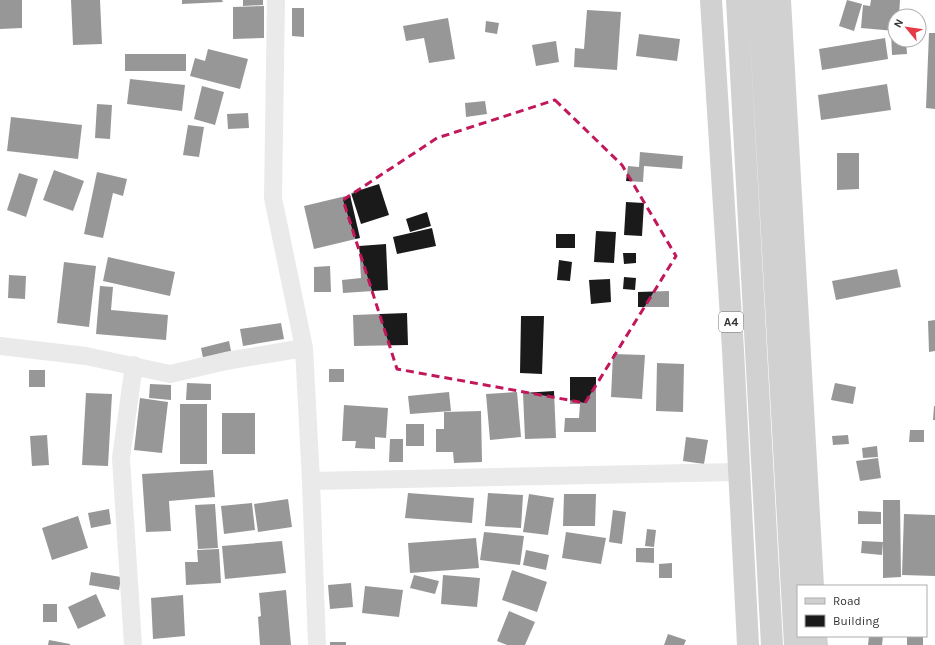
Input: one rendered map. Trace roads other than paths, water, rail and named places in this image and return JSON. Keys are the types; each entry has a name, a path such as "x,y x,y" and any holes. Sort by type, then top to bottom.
{"highway":[{"name":"A4","path":"711,0 733,350 738,472 748,645"},
{"name":"A4","path":"737,0 772,645"},
{"path":"759,0 795,645"},
{"path":"780,0 814,585"}],"street":[{"path":"276,0 273,198 304,348 317,645"},
{"path":"0,346 86,356 134,365 170,374 304,348"},
{"path":"133,645 121,458 134,365"},
{"path":"311,481 738,472"}]}
